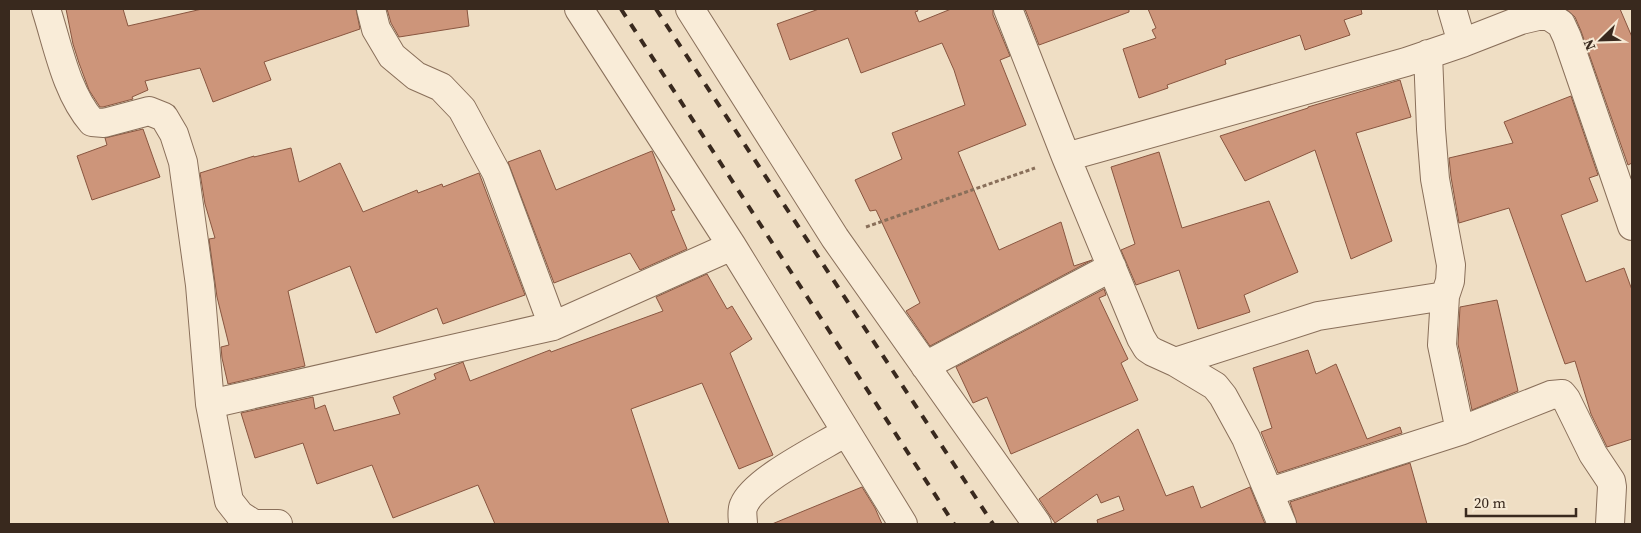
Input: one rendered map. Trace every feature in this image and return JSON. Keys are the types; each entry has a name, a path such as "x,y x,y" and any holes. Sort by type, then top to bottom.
{"street":[{"path":"46,9 68,78 83,112 92,122 104,122 148,111 164,117 174,134 183,162 198,266 210,404 229,501 240,515 254,524 278,524"},
{"path":"371,9 376,29 392,56 416,76 441,87 462,109 496,172 553,326"},
{"path":"579,9 732,246 903,524"},
{"path":"690,9 834,238 1037,524"},
{"path":"1008,9 1066,157 1141,338 1147,348 1215,386 1223,396 1246,438 1282,524"},
{"path":"1452,9 1462,43"},
{"path":"1066,157 1428,54 1521,20 1550,12 1561,24 1568,37 1632,226"},
{"path":"1428,54 1430,129 1435,179 1451,265 1450,281 1445,296 1442,345 1460,431"},
{"path":"210,404 553,326 732,246"},
{"path":"925,366 1112,267"},
{"path":"1175,362 1318,316 1445,296"},
{"path":"1270,492 1460,431 1551,394 1562,394 1594,454 1611,481 1610,524"},
{"path":"743,524 743,506 751,493 766,480 846,432"}],"path":[{"path":"834,238 1066,157"}],"building":[{"path":"66,9 123,9 128,26 202,9 356,9 360,29 264,62 271,80 213,102 200,68 145,81 148,90 132,97 133,99 100,107 89,90 79,63"},
{"path":"387,9 467,9 469,26 399,37 391,23"},
{"path":"819,9 917,9 918,11 915,12 919,22 951,9 993,9 993,15 1010,56 1000,60 1026,125 958,152 999,250 1061,222 1074,266 1092,260 930,346 906,311 920,303 876,210 870,211 855,180 902,159 892,133 965,105 954,70 942,43 861,73 848,38 790,60 777,24"},
{"path":"1025,9 1129,9 1129,12 1039,45"},
{"path":"1148,9 1361,9 1362,14 1344,20 1350,35 1305,50 1300,35 1225,60 1226,64 1167,85 1168,88 1139,98 1123,49 1156,38 1152,30 1156,28"},
{"path":"1566,9 1620,9 1632,37 1632,163 1628,165 1581,31 1575,17"},
{"path":"1400,80 1411,117 1356,133 1392,241 1351,259 1315,150 1245,181 1220,136 1308,107"},
{"path":"1571,96 1598,175 1589,178 1598,201 1561,215 1586,282 1624,268 1632,290 1632,439 1607,447 1591,414 1575,361 1565,364 1509,208 1459,223 1449,158 1513,143 1504,122"},
{"path":"143,129 160,177 92,200 77,156 107,145 105,138"},
{"path":"291,148 299,182 340,163 363,212 417,190 418,193 442,184 443,187 479,173 525,295 443,324 437,308 376,333 350,266 288,291 305,366 228,384 221,347 229,345 217,297 209,239 215,238 205,204 200,173 254,156"},
{"path":"540,150 556,190 652,151 675,210 671,211 687,249 640,270 630,253 554,283 508,162"},
{"path":"1159,152 1182,228 1269,201 1298,272 1244,295 1250,312 1198,329 1179,270 1136,285 1121,250 1135,244 1111,167"},
{"path":"707,274 727,309 732,306 752,339 730,353 773,455 739,469 702,383 631,409 669,524 495,524 478,485 393,518 372,465 317,484 303,443 255,458 241,413 313,397 315,409 325,405 334,431 400,414 393,397 436,379 434,374 463,362 470,381 550,350 551,352 663,311 656,297"},
{"path":"1104,289 1106,295 1099,298 1128,359 1121,363 1138,400 1011,454 987,397 973,403 956,367"},
{"path":"1497,300 1518,391 1472,410 1458,344 1460,307"},
{"path":"1308,350 1316,374 1336,364 1367,439 1400,427 1402,433 1278,473 1261,432 1272,428 1253,368"},
{"path":"1138,429 1166,496 1193,486 1201,508 1250,487 1265,524 1098,524 1097,520 1124,510 1119,496 1101,503 1097,494 1055,523 1039,499"},
{"path":"1410,463 1427,524 1297,524 1290,502"},
{"path":"862,487 882,524 772,524"}],"railway":[{"path":"621,9 954,524"},
{"path":"656,9 993,524"}]}
